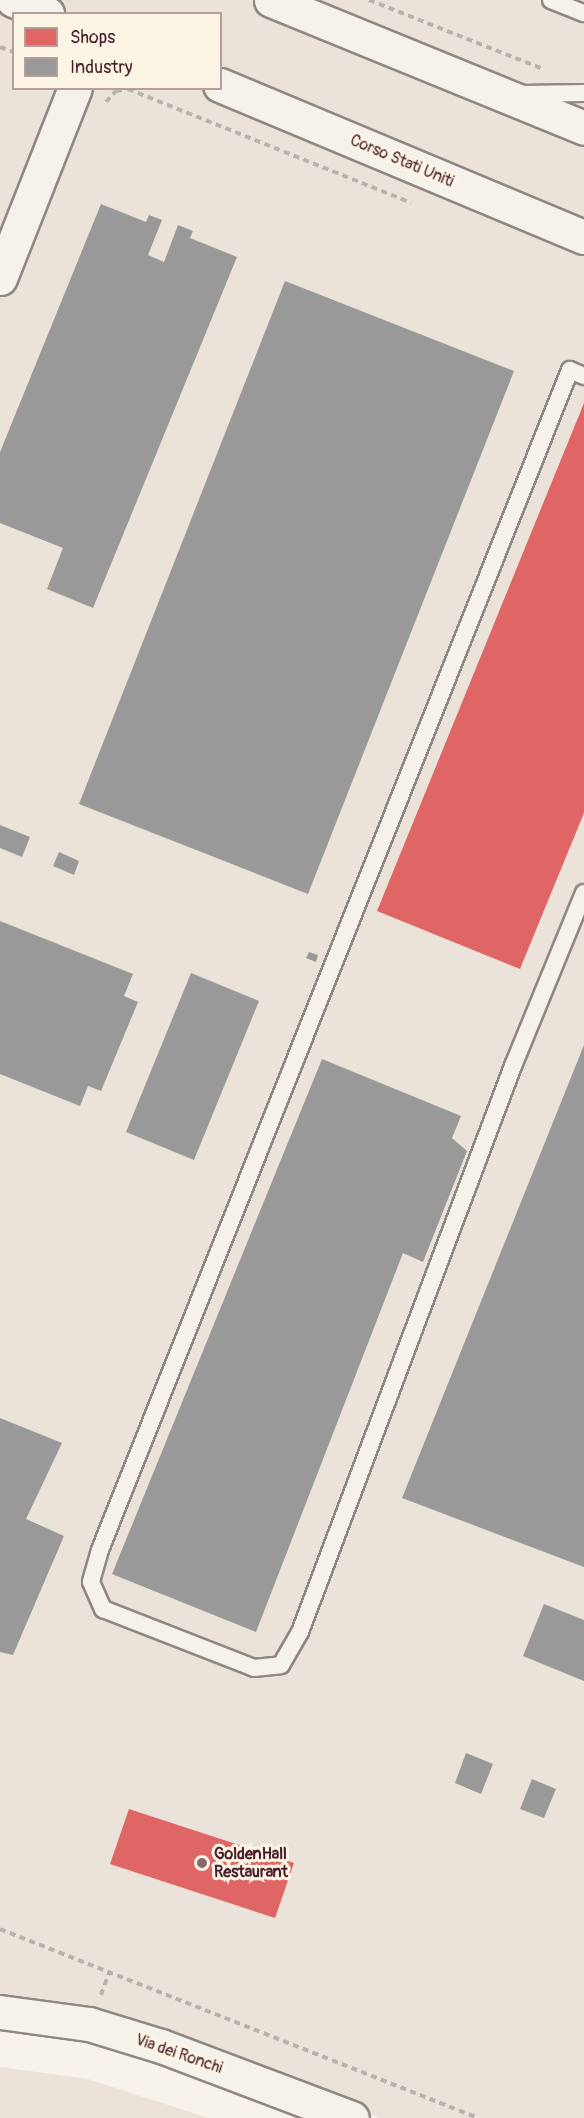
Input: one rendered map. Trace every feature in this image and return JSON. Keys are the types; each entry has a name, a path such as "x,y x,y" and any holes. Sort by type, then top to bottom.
{"main road":[{"path":"271,0 584,128"},
{"name":"Corso Stati Uniti","path":"222,87 584,237"},
{"path":"0,278 89,97"},
{"name":"Via dei Ronchi","path":"0,2012 89,2024 161,2046 352,2118"}],"lane":[{"path":"551,0 584,14"},
{"path":"501,94 584,93"},
{"path":"584,376 570,370 100,1550 91,1582 104,1609 254,1668 280,1665 300,1632 513,1066 584,893"}],"path":[{"path":"369,0 550,71"},
{"path":"89,97 122,90"},
{"path":"130,90 420,207"},
{"path":"0,1929 478,2118"}],"shaded area":[{"path":"0,0 584,0 584,2118 379,2118 96,2010 0,1994"},
{"path":"0,2067 88,2079 208,2118 0,2118"}],"building: Shops":[{"path":"584,403 584,813 520,969 377,911"},
{"name":"GoldenHall Restaurant","path":"129,1809 294,1863 275,1918 110,1864"}],"building: Industry":[{"path":"101,204 146,222 149,215 162,220 148,255 164,262 178,225 193,231 190,238 237,257 93,608 47,589 63,548 0,523 0,452"},
{"path":"285,281 514,371 308,894 79,804"},
{"path":"0,825 30,837 22,857 0,848"},
{"path":"59,852 79,861 74,875 53,866"},
{"path":"0,921 133,974 124,996 138,1002 101,1091 88,1086 80,1106 0,1074"},
{"path":"309,952 318,955 316,962 306,958"},
{"path":"191,973 259,1001 194,1160 126,1132"},
{"path":"584,1045 584,1567 402,1498"},
{"path":"322,1059 461,1116 452,1138 467,1151 423,1262 403,1253 256,1632 112,1574"},
{"path":"0,1418 62,1443 26,1519 64,1536 13,1655 0,1652"},
{"path":"544,1604 584,1620 584,1681 523,1656"},
{"path":"466,1753 493,1764 481,1794 455,1783"},
{"path":"532,1779 556,1789 544,1818 520,1809"}],"place":[{"name":"GoldenHall Restaurant","path":"202,1863"}]}
